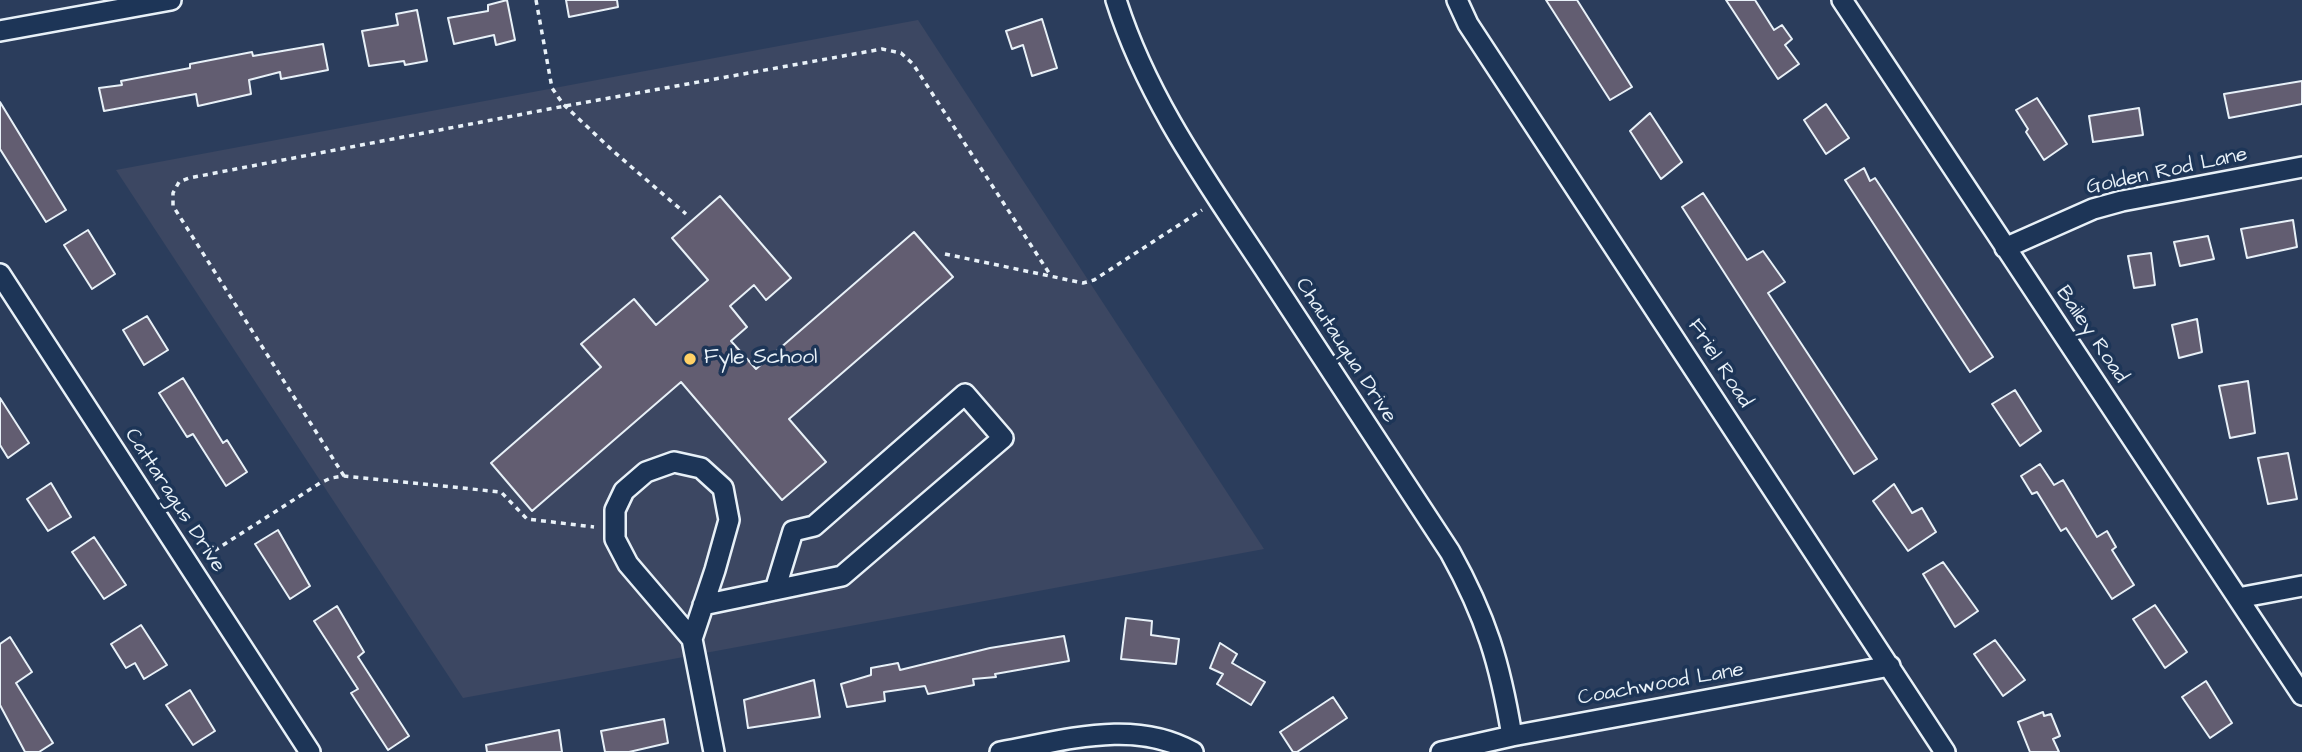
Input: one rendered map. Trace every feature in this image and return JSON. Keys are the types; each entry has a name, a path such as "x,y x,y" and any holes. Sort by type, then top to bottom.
{"street":[{"path":"0,31 171,0"},
{"name":"Chautauqua Drive","path":"1116,0 1155,96 1219,200 1443,541 1466,581 1491,639 1503,682 1512,736"},
{"name":"Friel Road","path":"1457,0 1476,36 1945,752"},
{"name":"Bailey Road","path":"1842,0 2302,695"},
{"name":"Golden Rod Lane","path":"2005,248 2103,206 2302,167"},
{"name":"Cattaragus Drive","path":"0,274 310,752"},
{"path":"703,605 775,590 842,576 1003,438 965,394 814,526 793,531 775,590"},
{"path":"692,639 628,564 615,539 615,510 624,491 646,472 674,462 701,468 723,488 729,520 692,639 714,752"},
{"path":"2238,598 2302,586"},
{"name":"Coachwood Lane","path":"1441,752 1512,736 1890,666"},
{"path":"1000,752 1074,738 1129,734 1156,737 1193,752"}],"path":[{"path":"536,0 552,88 565,106 686,214"},
{"path":"344,477 173,206 173,193 179,182 565,106 883,49 901,53 913,64 1051,276"},
{"path":"945,254 1083,283 1094,280 1219,200"},
{"path":"206,556 320,484 331,478 344,477 502,492 527,519 594,527"}],"shaded area":[{"name":"Fyle School","path":"918,20 1264,549 463,698 116,170"}],"building":[{"path":"507,0 515,40 496,45 494,35 454,44 448,18 488,11 488,5"},
{"path":"566,0 617,0 618,7 569,17"},
{"path":"1546,0 1577,0 1632,87 1610,100"},
{"path":"1726,0 1755,0 1774,30 1782,25 1792,39 1785,45 1799,64 1778,79"},
{"path":"417,10 427,61 369,66 362,31 398,25 396,14"},
{"path":"1042,19 1057,68 1032,76 1023,45 1012,49 1006,31"},
{"path":"323,44 328,70 281,79 280,72 249,80 251,94 198,106 196,94 104,111 99,88 122,85 121,81 190,68 190,64 252,52 253,56"},
{"path":"2302,81 2302,104 2229,118 2224,94"},
{"path":"2037,98 2067,144 2044,160 2016,110"},
{"path":"0,102 66,210 46,222 0,149"},
{"path":"1826,104 1849,138 1826,154 1804,120"},
{"path":"2139,108 2143,135 2093,142 2089,116"},
{"path":"1650,113 1682,162 1661,179 1630,131"},
{"path":"1864,168 1870,181 1875,178 1993,357 1970,372 1845,180"},
{"path":"1703,193 1747,260 1763,251 1785,282 1768,293 1877,459 1854,474 1682,207"},
{"path":"720,196 791,278 766,300 754,285 730,306 747,327 731,341 756,369 914,232 953,277 789,419 826,462 782,500 681,382 532,511 491,463 601,367 581,344 634,299 656,325 708,280 672,238"},
{"path":"2293,220 2297,247 2247,258 2241,229"},
{"path":"88,230 115,274 92,289 64,245"},
{"path":"2208,236 2214,259 2180,266 2174,242"},
{"path":"2151,253 2155,285 2134,288 2128,256"},
{"path":"147,316 168,350 144,365 123,330"},
{"path":"2197,319 2202,352 2179,358 2172,325"},
{"path":"183,378 223,443 227,440 247,472 226,486 193,434 187,437 159,393"},
{"path":"2248,381 2255,433 2230,438 2219,386"},
{"path":"2015,390 2041,431 2020,446 1992,404"},
{"path":"0,398 29,443 8,458 0,445"},
{"path":"2288,453 2297,499 2268,504 2258,458"},
{"path":"2040,464 2054,485 2063,480 2097,537 2107,531 2116,547 2112,550 2134,585 2112,599 2066,528 2061,531 2037,492 2032,494 2021,476"},
{"path":"51,483 71,517 48,531 27,499"},
{"path":"1894,484 1912,513 1922,508 1936,532 1908,551 1873,501"},
{"path":"278,530 310,586 290,599 255,544"},
{"path":"94,537 126,585 104,599 72,552"},
{"path":"1943,562 1978,611 1955,627 1923,574"},
{"path":"2155,605 2187,652 2165,668 2133,619"},
{"path":"337,606 364,652 358,657 409,736 388,750 351,693 358,689 314,621"},
{"path":"1126,618 1152,621 1151,635 1179,639 1176,664 1121,659"},
{"path":"141,625 167,665 144,679 135,663 126,668 111,644"},
{"path":"1064,636 1069,661 995,674 996,677 973,679 974,685 928,694 925,686 884,692 885,701 847,707 841,684 871,675 871,668 898,663 900,670 990,648"},
{"path":"10,637 32,672 16,683 53,743 39,752 25,752 0,705 0,644"},
{"path":"1995,640 2025,680 2003,696 1974,654"},
{"path":"1220,643 1237,654 1232,663 1265,682 1251,705 1217,684 1223,674 1210,668"},
{"path":"814,680 820,717 748,728 744,700"},
{"path":"2206,681 2232,723 2210,738 2182,697"},
{"path":"190,690 215,731 193,745 166,705"},
{"path":"1333,697 1347,718 1297,752 1293,752 1280,732"},
{"path":"2043,712 2044,716 2051,714 2060,736 2053,739 2059,752 2030,752 2018,722"},
{"path":"664,719 668,743 629,752 605,752 601,731"},
{"path":"559,730 562,752 487,752 486,745"}],"place":[{"name":"Fyle School","path":"690,359"}]}
